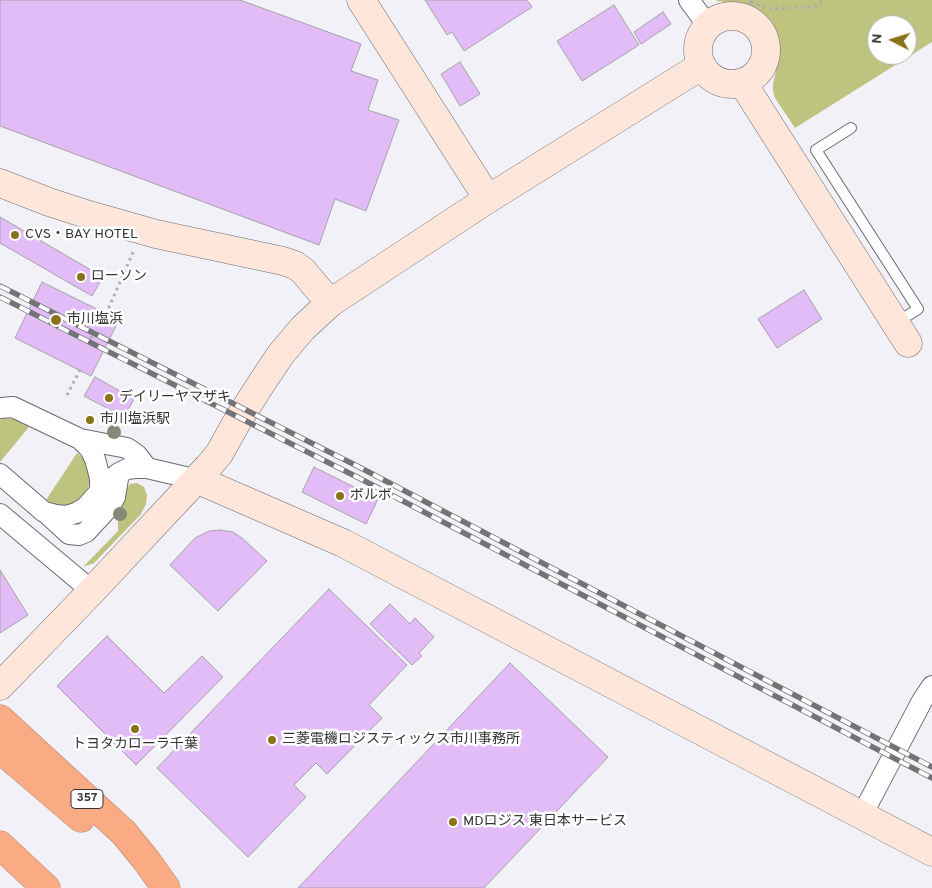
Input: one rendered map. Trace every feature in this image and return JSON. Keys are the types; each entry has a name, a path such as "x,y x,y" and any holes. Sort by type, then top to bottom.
{"highway":[{"name":"357","path":"0,719 124,833 146,860 164,888"},
{"name":"357","path":"0,749 164,888"},
{"path":"0,846 46,888"}],"street":[{"path":"361,0 488,200"},
{"path":"689,0 708,26"},
{"path":"727,16 738,16 749,20 757,27 763,37 766,48 760,69 752,77 742,82 733,84 723,83 714,79 701,66 698,56 698,45 701,35 717,19 727,16"},
{"path":"0,686 198,480 219,454 238,420 281,354 303,328 330,303 488,200 701,66"},
{"path":"742,82 902,333"},
{"path":"0,183 49,202 156,234 295,265 303,271 330,303"},
{"path":"0,408 14,407 80,440 90,449 95,459 100,478 100,490"},
{"path":"80,440 127,448 138,455 147,468"},
{"path":"44,512 66,516 76,513 85,508 110,480 127,469 147,468 198,480 343,543 932,852"},
{"path":"0,474 69,534 79,535 86,532 110,506 115,497 119,473"},
{"path":"0,514 92,592"},
{"path":"862,816 922,701 932,686"}],"lane":[{"path":"851,128 816,150 918,309 902,333"}],"path":[{"path":"744,6 752,1 768,9 814,7 824,0"},
{"path":"106,314 135,247"},
{"path":"90,337 94,339"},
{"path":"67,395 80,370"}],"green space":[{"path":"932,0 932,42 917,51 917,15 867,15 867,65 895,65 795,128 775,98 773,91 780,46 774,27 753,7 716,1"},
{"path":"3,418 15,419 29,427 0,462 0,420"},
{"path":"77,453 84,459 90,477 88,489 82,499 73,504 63,506 46,500"},
{"path":"137,483 144,487 147,495 146,504 141,514 94,563 83,567 118,531 118,521 114,514 124,492 130,484"}],"building":[{"path":"0,0 240,0 361,44 351,71 378,80 368,110 399,120 366,211 335,199 319,245 0,126"},
{"path":"425,0 527,0 532,7 464,51 452,32 447,35"},
{"path":"614,5 639,45 582,81 557,41"},
{"path":"663,12 671,24 641,44 634,32"},
{"path":"460,62 480,94 460,106 441,74"},
{"path":"0,217 103,277 92,296 0,243"},
{"path":"42,282 119,320 91,376 15,338"},
{"path":"804,290 822,319 777,348 758,319"},
{"path":"95,377 134,399 124,417 84,396"},
{"name":"ボルボ","path":"314,467 378,499 366,524 302,492"},
{"path":"209,531 233,532 267,561 218,611 170,565 195,538"},
{"path":"0,570 28,615 0,633"},
{"name":"三菱電機ロジスティックス市川事務所","path":"329,589 407,665 369,705 382,718 327,774 316,763 294,785 306,797 248,857 157,768"},
{"path":"390,604 410,624 415,618 434,637 419,653 422,656 412,665 370,624"},
{"name":"トヨタカローラ千葉","path":"107,636 164,693 202,656 223,677 136,765 57,686"},
{"name":"MDロジス 東日本サービス","path":"510,663 608,757 484,888 298,888"}],"railway":[{"path":"0,286 361,468 932,767"},
{"path":"0,297 359,478 932,778"}],"place":[{"name":"CVS・BAY HOTEL","path":"15,235"},
{"name":"ローソン","path":"81,277"},
{"name":"市川塩浜","path":"56,320"},
{"name":"デイリーヤマザキ","path":"109,398"},
{"name":"市川塩浜駅","path":"90,420"},
{"name":"ボルボ","path":"340,496"},
{"name":"トヨタカローラ千葉","path":"135,729"},
{"name":"三菱電機ロジスティックス市川事務所","path":"272,740"},
{"name":"MDロジス 東日本サービス","path":"453,822"}]}
